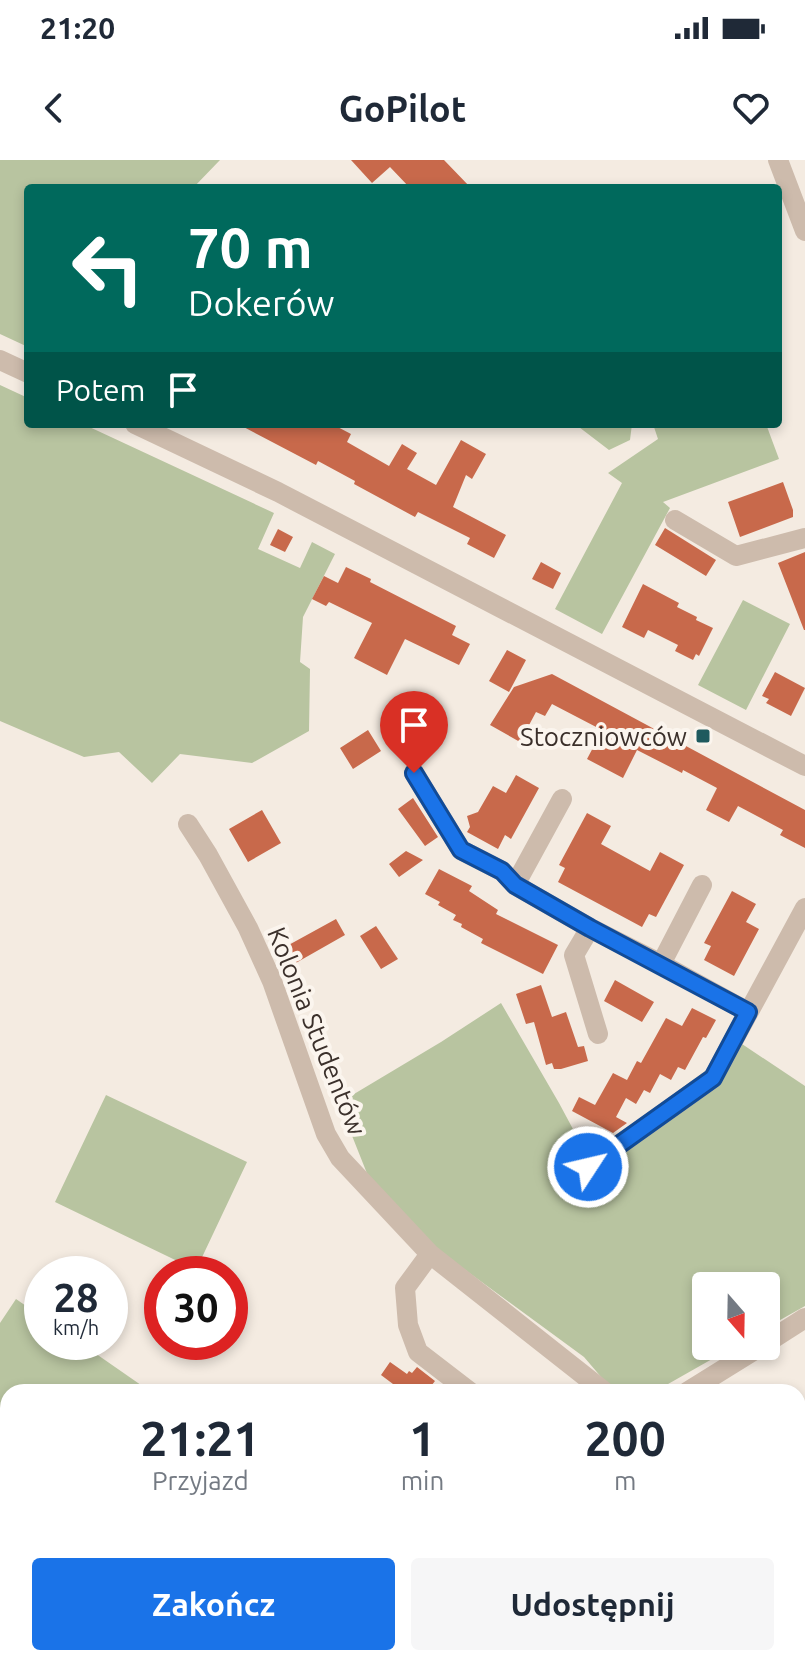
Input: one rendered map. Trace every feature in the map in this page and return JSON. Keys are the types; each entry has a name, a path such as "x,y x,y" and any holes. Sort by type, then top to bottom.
{"street":[{"path":"778,160 805,231"},
{"path":"0,360 24,371"},
{"path":"143,428 292,499 805,766"},
{"path":"675,520 736,556 805,538"},
{"path":"414,773 461,850 502,871 515,885 590,928 748,1012"},
{"path":"515,885 562,799"},
{"name":"Kolonia Studentów","path":"188,824 248,928 272,981 326,1134 340,1158 430,1254 595,1384"},
{"path":"661,964 702,885"},
{"path":"588,1167 713,1078 805,908"},
{"path":"590,928 574,955 598,1034"},
{"path":"430,1254 405,1288 408,1325 418,1352 460,1384"},
{"path":"780,1334 805,1318"},
{"path":"700,1384 738,1360"}],"green space":[{"path":"0,160 220,160 197,184 24,184 24,345 0,334"},
{"path":"0,385 24,396 24,428 92,428 274,513 258,549 300,568 312,542 335,554 303,617 300,662 310,669 309,731 252,763 180,754 152,783 119,752 84,757 0,721"},
{"path":"580,428 632,428 630,440 609,450"},
{"path":"654,428 767,428 779,459 663,502 670,508 602,634 555,609 622,483 608,473 658,439"},
{"path":"743,600 790,624 746,710 698,685"},
{"path":"501,1003 588,1157 742,1044 805,1086 805,1306 780,1320 780,1272 692,1272 692,1360 710,1360 668,1384 607,1384 584,1357 408,1228 372,1186 339,1103"},
{"path":"106,1095 247,1162 203,1256 167,1256 55,1202"},
{"path":"16,1299 24,1305 24,1360 105,1360 139,1384 0,1384 0,1323"}],"building":[{"path":"351,160 444,160 467,184 406,184 390,167 372,183"},
{"path":"246,428 340,428 351,434 347,442 389,466 402,444 417,453 407,469 436,485 461,440 486,454 472,479 466,475 453,507 506,535 494,558 467,544 470,538 418,512 415,517 318,461 316,465"},
{"path":"783,482 793,517 740,537 728,502"},
{"path":"665,528 716,560 706,576 655,545"},
{"path":"278,529 293,537 285,552 270,545"},
{"path":"805,552 805,630 804,630 778,563"},
{"path":"541,562 561,573 553,589 532,579"},
{"path":"346,567 456,626 452,635 470,644 459,665 405,639 387,675 354,658 372,623 329,602 326,606 312,599 324,576 338,583"},
{"path":"643,584 679,603 677,607 713,628 699,656 696,654 693,660 675,651 678,645 648,630 644,638 622,627"},
{"path":"507,650 526,660 509,692 489,681"},
{"path":"775,672 805,688 791,716 766,703 769,699 762,696"},
{"path":"552,674 805,810 805,848 780,835 783,830 738,806 729,822 706,810 717,788 637,750 623,778 587,759 600,729 552,704 545,716 536,712 520,742 490,725 514,687"},
{"path":"368,730 381,751 353,769 340,748"},
{"path":"516,775 539,788 511,839 505,835 498,849 467,832 470,827 467,816 478,812 493,786 506,793"},
{"path":"413,798 438,837 425,846 398,809"},
{"path":"262,810 281,843 248,862 229,829"},
{"path":"587,813 611,826 601,844 650,871 660,852 684,865 656,917 649,914 642,927 558,882 565,868 559,865"},
{"path":"406,851 423,860 399,877 389,864"},
{"path":"439,869 472,886 469,891 498,910 496,914 558,945 543,974 481,943 483,939 453,920 456,915 425,894"},
{"path":"732,891 756,904 746,922 759,929 734,976 704,960 711,946 704,943"},
{"path":"336,919 345,935 294,964 285,947"},
{"path":"376,926 398,959 381,969 360,936"},
{"path":"615,980 654,1002 642,1022 604,1001"},
{"path":"541,985 552,1017 566,1012 578,1047 584,1046 588,1061 561,1069 554,1069 552,1063 546,1065 534,1022 526,1024 516,994"},
{"path":"692,1008 716,1020 706,1038 703,1037 685,1070 678,1067 671,1080 660,1074 650,1093 644,1090 636,1104 626,1098 616,1117 627,1123 613,1133 572,1111 579,1097 595,1105 613,1073 627,1080 637,1061 641,1063 666,1018 682,1026"},
{"path":"390,1362 407,1374 417,1367 435,1381 433,1384 393,1384 381,1375"}],"place":[{"name":"Stoczniowców","path":"703,736"}],"route":[{"path":"414,773 461,850 502,871 515,885 590,928 748,1012 713,1078 588,1167"}]}
